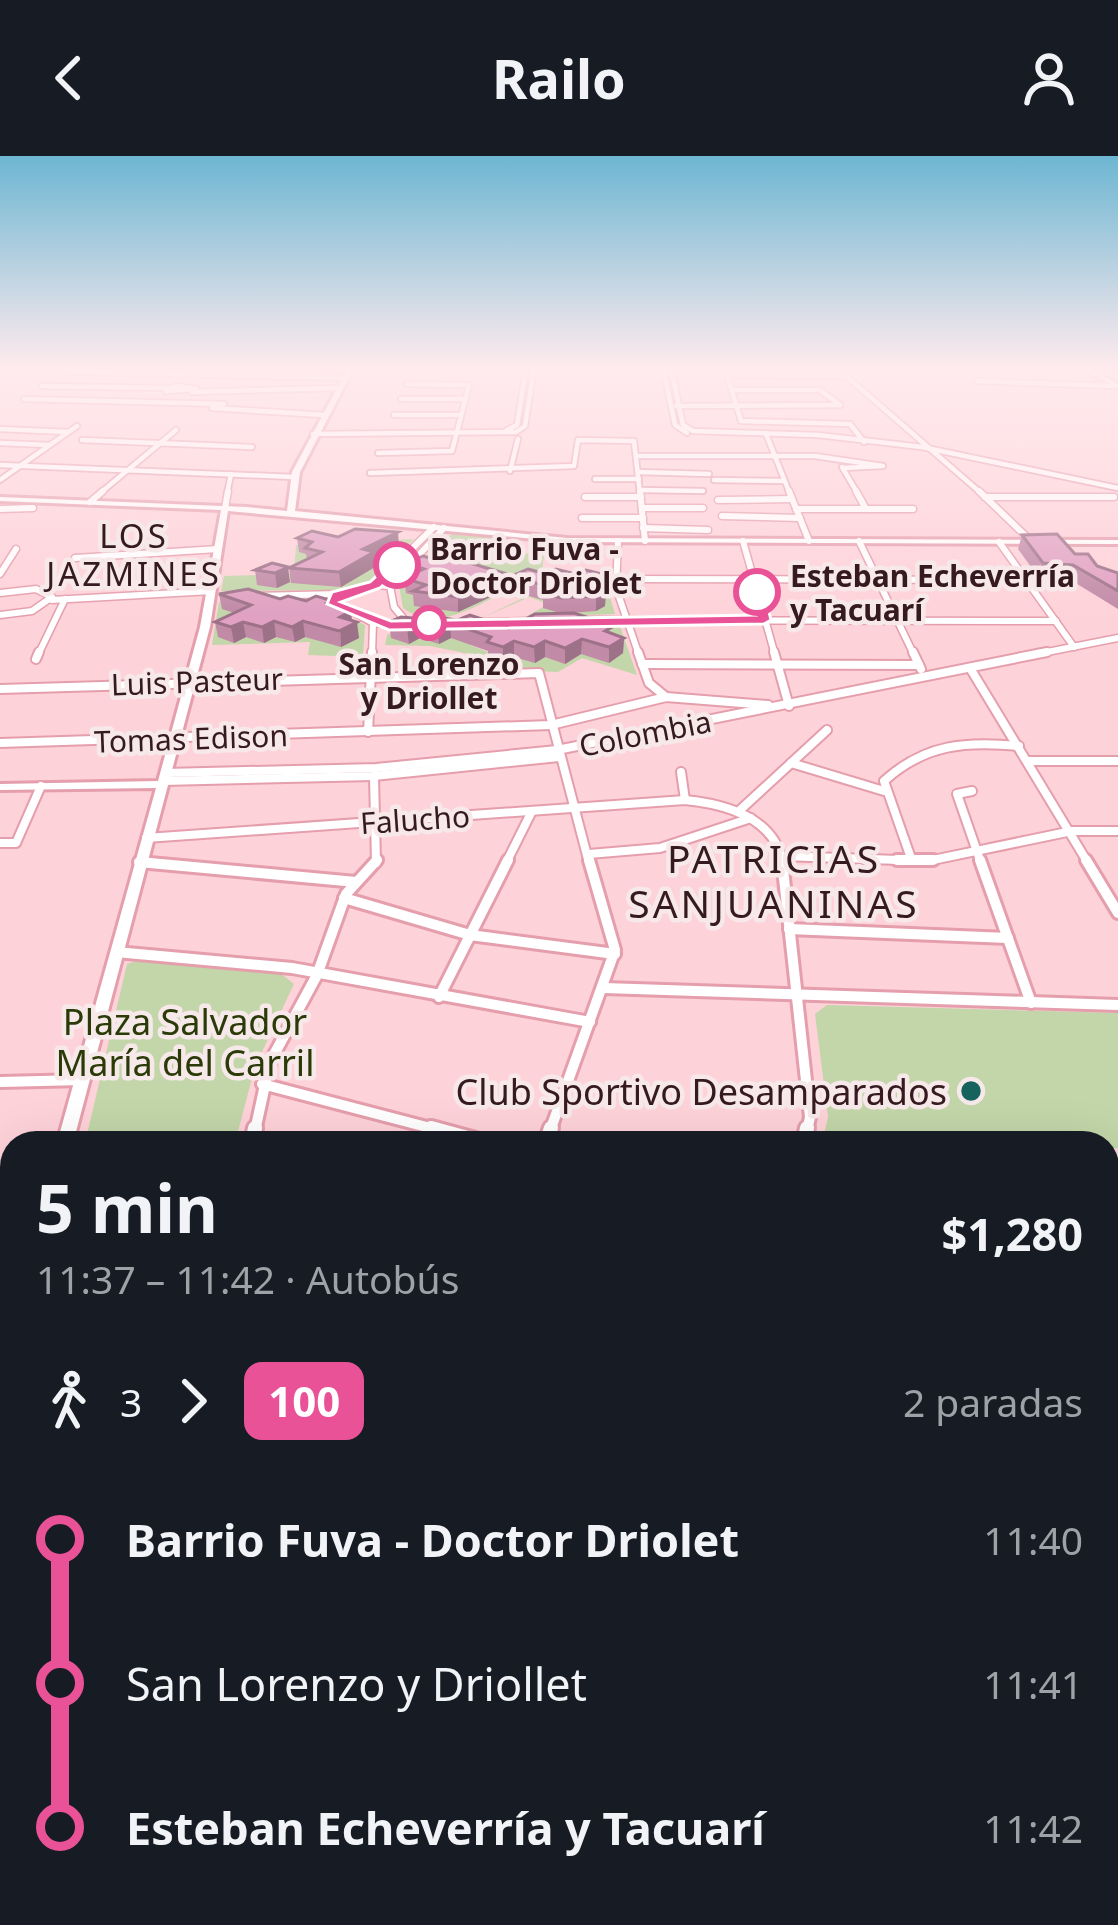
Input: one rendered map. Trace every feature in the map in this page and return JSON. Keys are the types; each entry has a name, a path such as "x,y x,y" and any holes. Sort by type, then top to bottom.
{"main road":[{"path":"291,513 294,477 306,451"},
{"path":"0,499 225,508 618,541 1118,542"},
{"path":"67,1131 190,681 212,594 225,508"},
{"path":"0,787 164,779"}],"street":[{"path":"0,481 42,451"},
{"path":"90,502 151,451"},
{"path":"380,451 369,477 574,466 576,451"},
{"path":"393,451 449,451"},
{"path":"510,471 515,451"},
{"path":"636,451 645,541"},
{"path":"772,451 809,541"},
{"path":"936,451 1032,542"},
{"path":"938,451 1118,488"},
{"path":"637,456 838,458 883,466 843,468"},
{"path":"838,458 866,509"},
{"path":"0,465 294,477"},
{"path":"225,508 231,474"},
{"path":"595,479 784,481"},
{"path":"1099,485 1116,499"},
{"path":"585,497 703,491"},
{"path":"986,497 1116,499"},
{"path":"718,500 792,499"},
{"path":"0,508 33,508"},
{"path":"642,508 703,508"},
{"path":"722,516 914,509"},
{"path":"583,518 643,518"},
{"path":"375,585 439,528"},
{"path":"390,586 439,528"},
{"path":"644,528 708,530"},
{"path":"618,541 615,579 627,620 651,686 666,697"},
{"path":"743,541 789,706"},
{"path":"859,541 925,677"},
{"path":"999,542 1074,647"},
{"path":"0,574 16,549"},
{"path":"75,558 218,549"},
{"path":"411,550 422,551"},
{"path":"615,579 1027,580"},
{"path":"334,604 332,599 342,594 390,586"},
{"path":"390,586 400,623"},
{"path":"0,593 36,589 50,594 52,600"},
{"path":"249,596 342,594"},
{"path":"297,595 334,604 374,623 400,623"},
{"path":"0,615 32,611 52,600 226,596"},
{"path":"36,658 65,599"},
{"path":"458,622 543,621"},
{"path":"565,621 1056,621"},
{"path":"368,732 374,623"},
{"path":"375,636 400,623"},
{"name":"Colombia","path":"164,779 374,776 558,753 1118,638"},
{"path":"642,664 919,664"},
{"path":"970,668 1117,911"},
{"name":"Luis Pasteur","path":"0,689 538,672 551,724"},
{"name":"Tomas Edison","path":"0,743 551,724 666,697 789,706"},
{"path":"550,1131 614,954 551,724"},
{"path":"739,811 827,730"},
{"path":"912,861 884,782 907,758 920,753 966,742 1019,746"},
{"name":"Colombia","path":"164,779 558,753"},
{"path":"1028,761 1118,761"},
{"path":"791,763 884,791"},
{"path":"681,772 685,800"},
{"path":"254,1131 270,1061 317,975 344,898 376,862 374,776"},
{"path":"0,843 16,843 41,786"},
{"path":"972,791 957,794 1031,1003"},
{"name":"Falucho","path":"146,838 685,800 751,818"},
{"path":"439,997 532,811"},
{"path":"589,854 660,848 751,818 776,841 782,856 810,1117 807,1131"},
{"path":"782,856 912,861 1072,831 1118,831"},
{"path":"139,862 356,882"},
{"path":"344,898 470,935 614,954"},
{"path":"789,929 1008,938"},
{"path":"116,952 292,968 590,1022"},
{"path":"604,988 1118,1005"},
{"path":"0,1082 82,1080"},
{"path":"262,1084 440,1131"}],"green space":[{"path":"452,534 497,538 490,550 544,555 541,580 605,580 615,614 526,617 548,604 529,597 482,618 525,597 509,590 443,618 416,615 403,608 399,586 423,559 495,581 509,575 431,550"},
{"path":"414,539 394,559 366,551 352,558 385,568 366,584 346,590 221,591 224,576 294,574 296,545"},
{"path":"278,599 239,615 256,626 308,599 316,601 365,625 363,657 308,655 310,642 212,645 219,602"},
{"path":"508,625 470,645 488,652 537,625 620,626 637,675 582,658 558,672 459,668 479,656 430,646 385,645 387,635 405,628"},
{"name":"Plaza Salvador María del Carril","path":"146,958 280,973 294,984 255,1067 238,1131 88,1131 127,964"},
{"name":"Club Sportivo Desamparados","path":"827,1005 1118,1013 1118,1131 825,1131 828,1117 815,1014"}],"building":[{"path":"355,529 398,532 363,549 374,552 339,572 289,568 322,552 305,548 312,542 297,538 312,531 338,537"},
{"path":"1057,534 1075,554 1088,554 1097,566 1118,573 1118,591 1073,565 1043,563 1022,535"},
{"path":"423,556 440,561 450,557 507,574 458,597 413,591 426,585 404,578 424,569 407,563"},
{"path":"272,563 288,567 275,573 255,570"},
{"path":"528,569 546,574 556,569 602,574 584,584 606,591 561,598 543,593 553,588 512,576"},
{"path":"248,589 280,599 288,596 306,601 316,596 333,601 328,603 351,611 340,617 357,622 339,631 303,621 292,627 274,621 262,627 215,622 251,605 219,594"},
{"path":"574,613 614,626 605,631 624,638 609,647 582,639 565,648 545,641 534,647 514,641 503,647 487,642 491,637 450,623 470,615 509,628 535,614"},
{"path":"433,616 455,620 438,628 419,623"},
{"path":"401,617 425,619 407,628 389,622"}],"waterway":[{"path":"354,522 401,527"}],"bus line":[{"name":"100","path":"397,565 375,585 337,595 334,604 389,625 764,620 757,592"}],"place":[{"name":"Barrio Fuva - Doctor Driolet","path":"397,565"},
{"name":"Esteban Echeverría y Tacuarí","path":"757,592"},
{"name":"San Lorenzo y Driollet","path":"429,623"},
{"name":"Club Sportivo Desamparados","path":"971,1091"}],"district":[{"name":"LOS JAZMINES","path":"134,554"},
{"name":"PATRICIAS SANJUANINAS","path":"774,880"}]}
